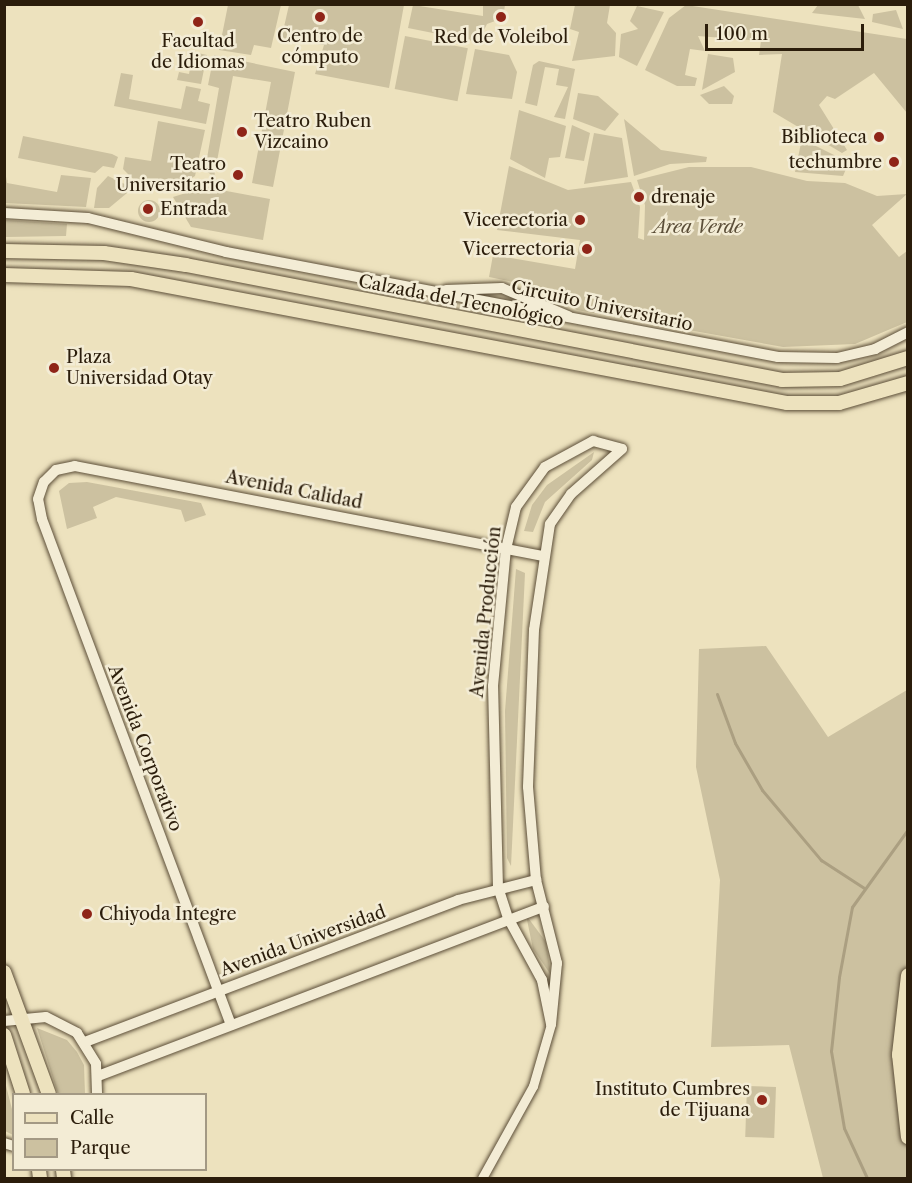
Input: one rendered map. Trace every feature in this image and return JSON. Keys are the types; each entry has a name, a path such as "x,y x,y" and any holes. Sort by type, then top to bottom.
{"highway":[{"path":"908,975 899,1054 908,1137"}],"main road":[{"name":"Calzada del Tecnológico","path":"4,251 104,253 186,265 782,380 840,379 908,358"},
{"path":"4,274 131,279 787,403 839,403 908,383"},
{"path":"4,972 48,1093"},
{"path":"4,1035 22,1093"}],"street":[{"name":"Circuito Universitario","path":"4,213 88,218 226,252 576,321 798,360 855,355 908,332"},
{"name":"Avenida Producción","path":"482,1179 533,1086 551,1024 559,980 536,880 528,736 543,556 563,503 622,449 593,441 545,467 516,507 506,549 493,686 498,888 508,918 542,980 551,1024"},
{"name":"Avenida Calidad","path":"44,482 56,470 75,466 543,556"},
{"name":"Avenida Corporativo","path":"44,482 38,498 42,519 231,1025"},
{"name":"Avenida Universidad","path":"85,1042 218,990 498,888 536,880"},
{"path":"98,1076 508,918 544,907"},
{"path":"4,1021 22,1016 57,1021 85,1042 98,1076 97,1093"}],"green space":[{"path":"228,5 281,5 271,48 254,45 251,55 219,50"},
{"path":"289,5 404,5 389,88 315,74 324,45 281,40"},
{"path":"413,5 483,16 483,5 505,5 503,18 487,24 478,42 408,28"},
{"path":"575,5 610,5 607,23 616,33 615,56 572,61 579,32 570,29"},
{"path":"686,5 907,39 907,113 874,73 835,99 827,96 819,105 847,150 842,153 773,112 782,54 759,55 761,41 698,36 705,51 690,49 685,75 697,78 695,86 677,86 645,70 669,18"},
{"path":"818,5 858,5 865,19 812,13"},
{"path":"637,6 664,12 637,66 619,57 621,34 638,29 630,21"},
{"path":"896,10 903,29 872,22 873,14"},
{"path":"405,36 468,48 458,101 395,89"},
{"path":"475,49 509,55 517,72 512,99 466,94"},
{"path":"193,52 207,55 201,84 177,80 179,72 189,74"},
{"path":"708,54 733,58 735,72 702,90"},
{"path":"214,55 295,72 273,187 252,183 271,82 233,76 214,177 205,170 219,88 208,85"},
{"path":"539,61 575,69 565,119 554,117 568,87 556,85 559,69 545,67 537,106 525,103 533,65"},
{"path":"121,73 133,75 129,99 181,109 186,86 201,89 198,101 210,104 206,124 114,106"},
{"path":"724,86 734,96 732,104 709,104 700,95"},
{"path":"578,93 598,96 619,114 605,131 573,119"},
{"path":"519,110 566,126 560,157 549,158 545,178 510,159"},
{"path":"624,119 661,150 707,157 706,162 670,164 634,176"},
{"path":"158,121 205,130 195,176 172,190 137,183 123,169 125,157 151,161"},
{"path":"572,125 590,133 584,161 565,158"},
{"path":"594,133 622,138 628,177 584,184"},
{"path":"23,136 118,157 114,168 103,166 95,173 18,158"},
{"path":"808,142 834,155 846,169 843,176 795,172 801,143"},
{"path":"4,164 7,183 57,192 61,175 91,178 86,207 5,203"},
{"name":"Area Verde","path":"509,166 568,190 631,182 640,207 638,238 644,240 645,205 637,180 689,167 751,167 807,181 845,183 877,196 907,194 872,225 899,257 907,251 907,322 855,344 783,347 577,310 542,288 489,277 493,255 575,269 580,240 497,230"},
{"path":"108,176 133,188 109,208 94,208 97,188"},
{"path":"205,187 270,199 263,240 191,227 173,197"},
{"path":"149,200 157,203 160,211 157,219 149,222 141,219 138,211 141,203"},
{"path":"4,220 67,224 66,236 5,237"},
{"path":"594,452 592,460 545,502 533,532 524,531 532,505 547,485"},
{"path":"87,482 201,503 206,515 185,522 181,510 116,497 93,507 97,518 67,529 59,491 69,483"},
{"path":"516,569 525,573 511,866 507,858 505,711"},
{"path":"766,646 828,737 907,690 907,1178 823,1178 789,1045 711,1047 720,880 696,767 699,649"},
{"path":"526,915 546,942 551,975 533,949"},
{"path":"37,1028 67,1040 84,1065 85,1093 58,1093"},
{"path":"4,1078 12,1109 12,1134 5,1131"},
{"path":"747,1086 776,1087 774,1138 745,1137"}],"waterway":[{"path":"717,694 735,743 762,790 821,860 864,888"},
{"path":"867,1178 844,1128 831,1051 839,977 852,907 908,829"}],"place":[{"name":"Centro de cómputo","path":"320,17"},
{"name":"Red de Voleibol","path":"501,17"},
{"name":"Facultad de Idiomas","path":"198,22"},
{"name":"Teatro Ruben Vizcaino","path":"242,132"},
{"name":"Biblioteca","path":"879,137"},
{"name":"techumbre","path":"894,162"},
{"name":"Teatro Universitario","path":"238,175"},
{"name":"drenaje","path":"639,197"},
{"name":"Entrada","path":"148,209"},
{"name":"Vicerectoria","path":"580,220"},
{"name":"Vicerrectoria","path":"587,249"},
{"name":"Plaza Universidad Otay","path":"54,368"},
{"name":"Chiyoda Integre","path":"87,914"},
{"name":"Instituto Cumbres de Tijuana","path":"762,1100"}]}
